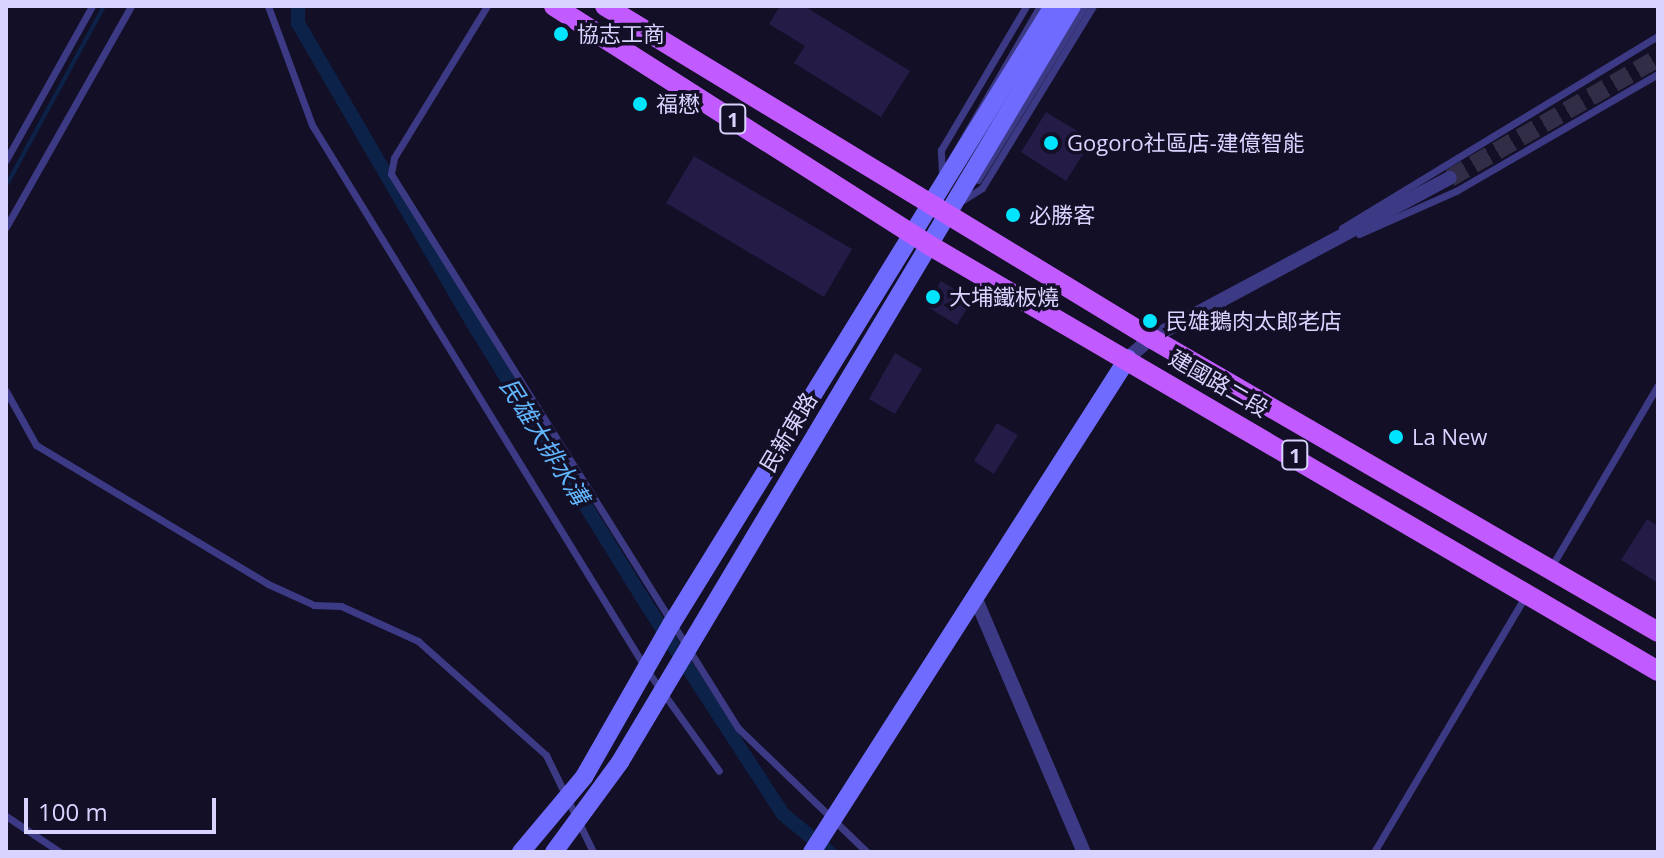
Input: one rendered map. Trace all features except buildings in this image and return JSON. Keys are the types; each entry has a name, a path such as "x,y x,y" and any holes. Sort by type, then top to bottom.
{"main road":[{"name":"建國路二段","path":"554,6 921,239 1658,671"},
{"name":"建國路二段","path":"605,6 945,204 1151,338 1548,571 1658,632"},
{"path":"921,239 1007,97 1053,6"},
{"path":"1007,97 1072,6"},
{"name":"民新東路","path":"646,669 672,623 921,239"},
{"name":"民新東路","path":"662,691 921,239"},
{"path":"812,852 1128,358"},
{"path":"521,852 568,798 646,669"},
{"path":"554,852 579,823 662,691"}],"street":[{"path":"1128,358 1151,338 1450,178"},
{"path":"975,597 1084,852"}],"lane":[{"path":"6,160 92,6"},
{"path":"6,227 131,6"},
{"path":"268,6 312,125 646,669 719,771"},
{"path":"487,6 408,134 391,174 672,623 689,644 738,728 867,852"},
{"path":"945,204 941,150 1026,6"},
{"path":"945,204 979,179 1040,6"},
{"path":"1007,97 1085,6"},
{"path":"945,204 982,188 1093,6"},
{"path":"1288,265 1424,173 1658,36"},
{"path":"1288,265 1456,191 1658,74"},
{"path":"1548,571 1658,385"},
{"path":"6,391 36,445 268,584 314,605 341,606 418,641 546,755 593,852"},
{"path":"1374,852 1527,594"},
{"path":"6,816 60,852"}],"waterway":[{"path":"6,186 104,6"},
{"name":"民雄大排水溝","path":"298,6 298,23 477,330 650,610 783,814 829,852"}],"tunnel":[{"path":"1450,178 1658,58"}],"place":[{"name":"協志工商","path":"561,34"},
{"name":"福懋","path":"640,104"},
{"name":"Gogoro社區店-建億智能","path":"1051,143"},
{"name":"必勝客","path":"1013,215"},
{"name":"大埔鐵板燒","path":"933,297"},
{"name":"民雄鵝肉太郎老店","path":"1150,321"},
{"name":"La New","path":"1396,437"}]}
